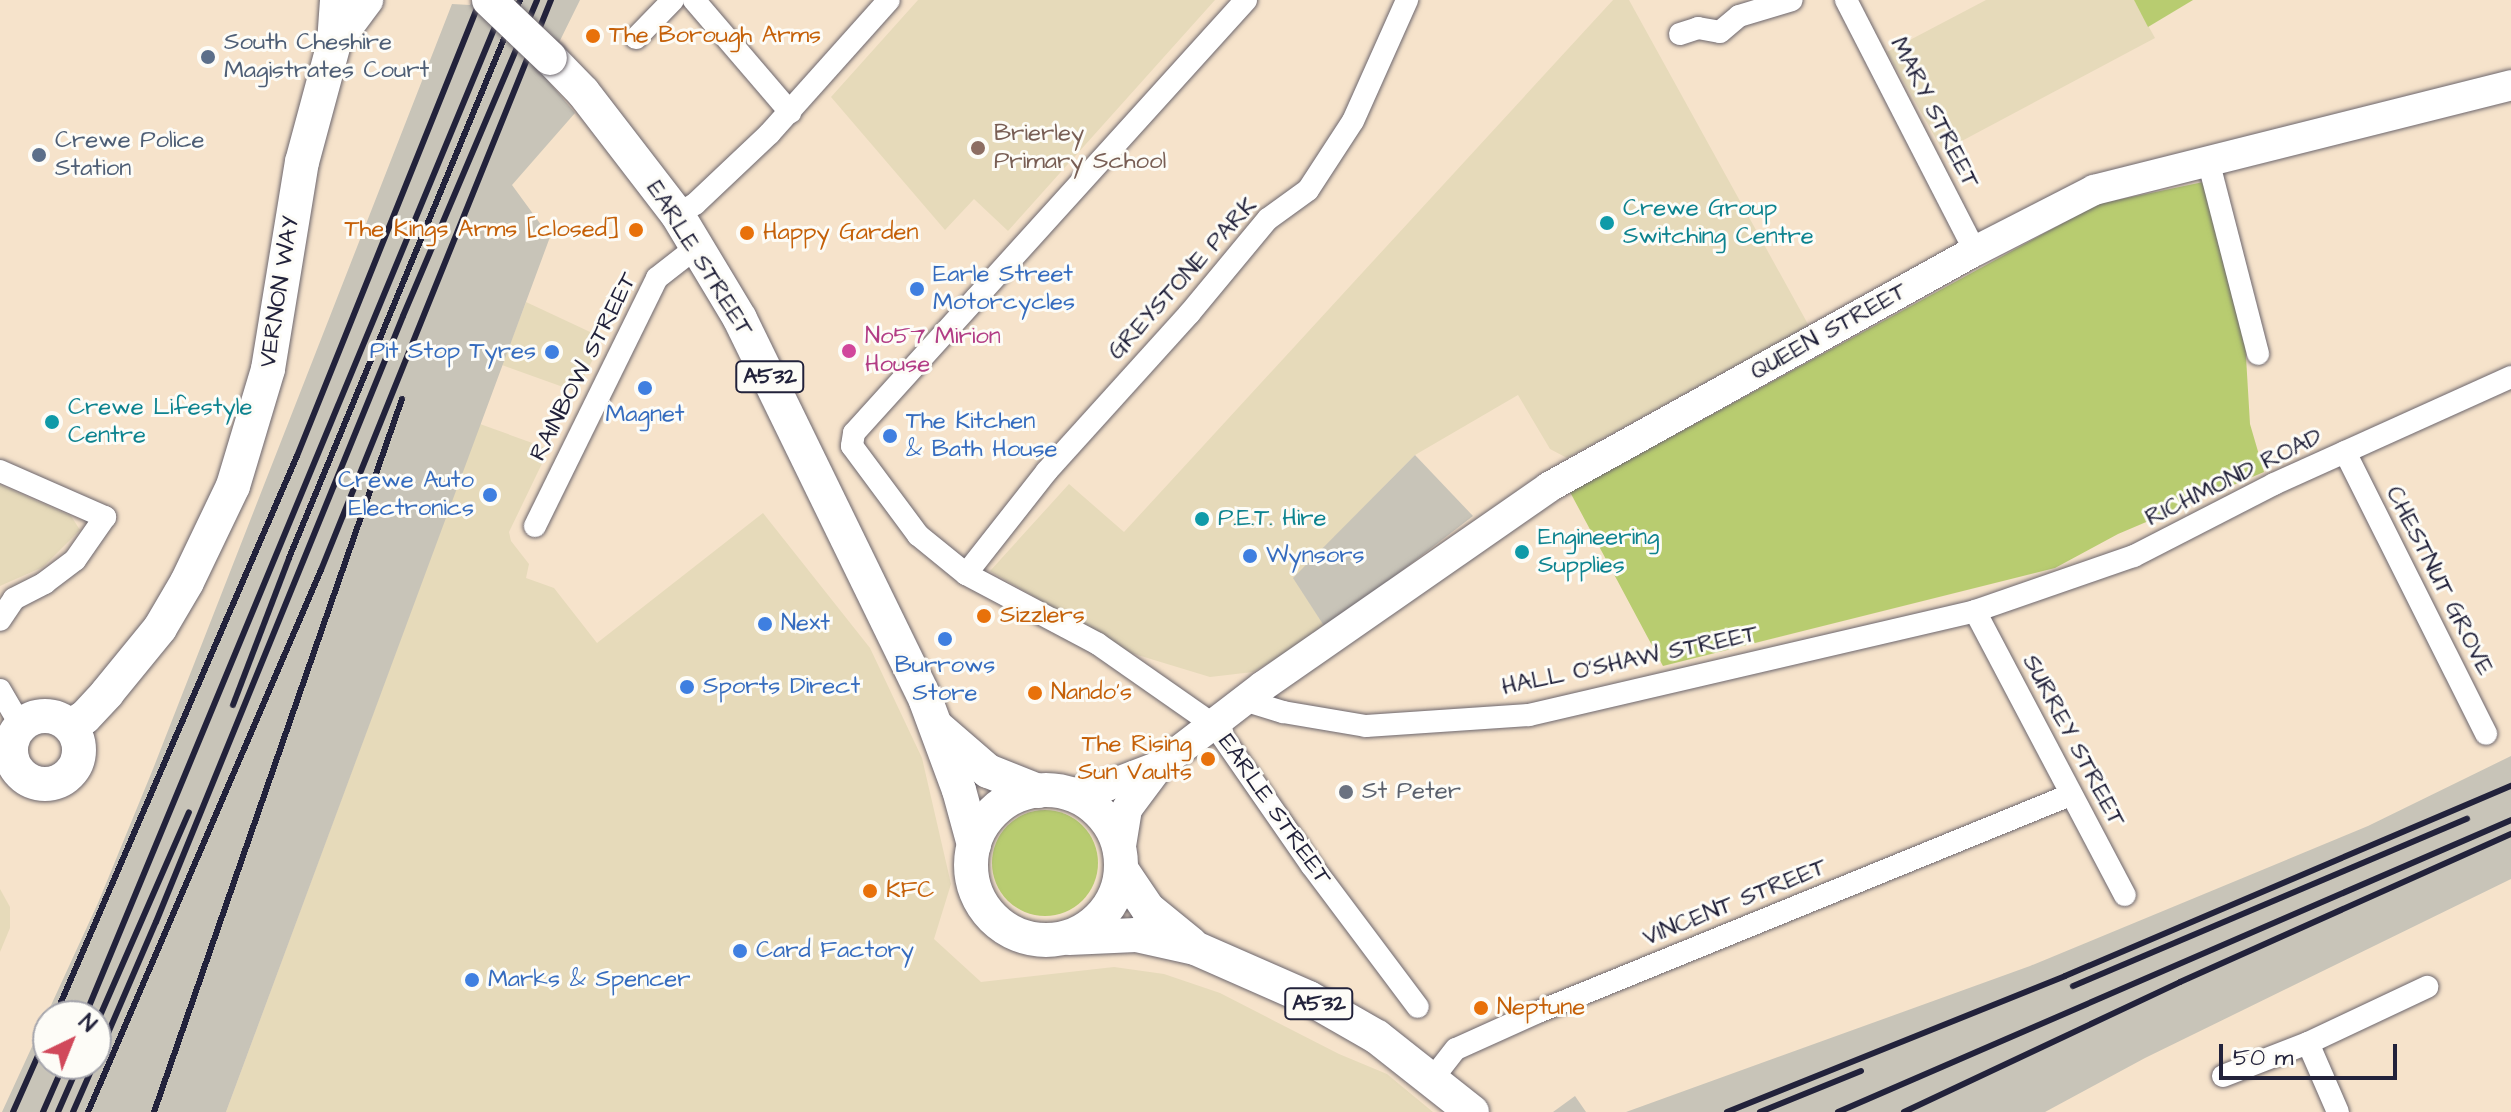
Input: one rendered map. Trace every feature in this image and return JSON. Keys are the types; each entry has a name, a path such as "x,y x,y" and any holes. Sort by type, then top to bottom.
{"main road":[{"name":"VERNON WAY","path":"70,726 85,717 160,628 207,544 233,486 263,392 302,162 334,43 337,0"},
{"name":"VERNON WAY","path":"334,43 366,0"},
{"name":"EARLE STREET","path":"489,0 583,92 677,214 740,319 937,728 974,845"},
{"path":"40,716 52,716 70,726 76,736 79,753 76,765 62,779 38,783 8,774 11,743 21,726 40,716"},
{"name":"EARLE STREET","path":"937,728 988,771 1054,792"},
{"path":"1054,792 1103,816 1121,861 1117,892 1105,912 1088,928 1067,938 1032,939 1013,933 996,921 974,888 971,866 974,845 983,825 998,808 1017,796 1054,792"},
{"name":"A532","path":"1121,861 1148,909 1195,948"},
{"name":"A532","path":"1067,938 1136,935 1195,948 1309,998 1377,1037 1433,1078 1472,1112"}],"street":[{"path":"636,38 673,0"},
{"path":"694,0 790,112"},
{"path":"677,214 695,204 790,112 889,0"},
{"name":"EARLE STREET","path":"1246,0 854,433 852,446 918,535 966,574 1098,644 1215,726 1312,866 1418,1007"},
{"name":"GREYSTONE PARK","path":"966,574 1047,471 1189,314 1268,219 1308,190 1353,121 1407,0"},
{"path":"1680,34 1698,28 1720,32 1739,16 1792,0"},
{"name":"MARY STREET","path":"1846,0 1975,251"},
{"name":"QUEEN STREET","path":"1159,766 1215,726 1263,686 1549,487 1975,251 2094,190 2209,164 2511,85"},
{"path":"2209,164 2258,354"},
{"name":"RAINBOW STREET","path":"535,526 657,278 698,246"},
{"name":"RICHMOND ROAD","path":"1975,611 2134,556 2274,484 2511,377"},
{"name":"CHESTNUT GROVE","path":"2345,452 2486,734"},
{"path":"0,471 105,517 75,560 45,583 14,599 0,620"},
{"name":"HALL O'SHAW STREET","path":"1247,701 1283,712 1366,726 1529,715 1975,611"},
{"name":"SURREY STREET","path":"1975,611 2125,895"},
{"path":"0,690 21,726"},
{"path":"1054,792 1107,786 1159,766"},
{"path":"1121,861 1127,809 1159,766"},
{"name":"VINCENT STREET","path":"1433,1078 1456,1049 1538,1012 2070,795"},
{"path":"2223,1076 2308,1043 2427,987"},
{"path":"2308,1043 2338,1112"}],"shaded area":[{"path":"473,0 580,0 543,75 575,113 512,185 550,237 226,1112 2,1112 32,1047 32,1080 112,1080 112,1000 53,1000 98,903 153,769 452,4 470,5"},
{"name":"Brierley Primary School","path":"918,0 1215,0 1008,231 974,199 945,230 831,97"},
{"path":"1613,0 1629,0 1809,326 1567,458 1550,449 1518,395 1415,455 1294,578 1326,629 1253,672 1210,677 1131,653 990,571 1069,484 1124,532"},
{"path":"1986,0 2134,0 2155,38 1943,151 1887,52"},
{"name":"Pit Stop Tyres","path":"526,302 603,338 577,392 502,365"},
{"path":"480,424 549,449 509,532 511,541 529,564 526,578 554,588 597,643 763,513 870,648 922,758 951,884 934,939 981,982 1114,967 1164,974 1220,993 1339,1054 1387,1074 1433,1112 226,1112"},
{"name":"Engineering Supplies","path":"1415,455 1473,516 1326,629 1293,578"},
{"path":"0,485 71,516 80,530 43,567 0,586"},
{"path":"2511,756 2511,879 2145,1058 2045,1112 1626,1112 2030,966 2368,826"},
{"path":"0,889 10,907 10,928 0,952"},
{"path":"1575,1096 1586,1112 1553,1112"}],"green space":[{"path":"2134,0 2193,0 2148,27"},
{"path":"2208,181 2245,340 2250,424 2264,472 2118,534 2055,568 1663,666 1570,492 2098,204"},
{"path":"1045,810 1065,814 1083,825 1094,843 1098,863 1094,883 1083,901 1065,912 1045,916 1025,912 1007,901 996,883 992,863 996,843 1007,825 1025,814"}],"railway":[{"path":"62,1000 297,456 480,0"},
{"path":"92,1000 506,0"},
{"path":"233,705 289,558 520,0"},
{"path":"112,1024 403,316 537,0"},
{"path":"88,1112 321,570 551,0"},
{"path":"154,1112 402,399"},
{"path":"1727,1112 2065,976 2511,786"},
{"path":"107,1000 189,812"},
{"path":"2073,986 2467,819"},
{"path":"1838,1112 2511,820"},
{"path":"1904,1112 2180,982 2511,834"},
{"path":"13,1112 32,1069"},
{"path":"1760,1112 1861,1071"},
{"path":"43,1112 57,1080"},
{"path":"58,1112 72,1080"},
{"path":"73,1112 87,1080"}],"place":[{"name":"The Borough Arms","path":"593,36"},
{"name":"South Cheshire Magistrates Court","path":"208,57"},
{"name":"Brierley Primary School","path":"978,148"},
{"name":"Crewe Police Station","path":"39,155"},
{"name":"Crewe Group Switching Centre","path":"1607,223"},
{"name":"The Kings Arms [closed]","path":"636,230"},
{"name":"Happy Garden","path":"747,233"},
{"name":"Earle Street Motorcycles","path":"917,289"},
{"name":"No57 Mirion House","path":"849,351"},
{"name":"Pit Stop Tyres","path":"552,352"},
{"name":"Magnet","path":"645,388"},
{"name":"Crewe Lifestyle Centre","path":"52,422"},
{"name":"The Kitchen & Bath House","path":"890,436"},
{"name":"Crewe Auto Electronics","path":"490,495"},
{"name":"P.E.T. Hire","path":"1202,519"},
{"name":"Engineering Supplies","path":"1522,552"},
{"name":"Wynsors","path":"1250,556"},
{"name":"Sizzlers","path":"984,616"},
{"name":"Next","path":"765,624"},
{"name":"Burrows Store","path":"945,639"},
{"name":"Sports Direct","path":"687,687"},
{"name":"Nando's","path":"1035,693"},
{"name":"The Rising Sun Vaults","path":"1208,759"},
{"name":"St Peter","path":"1346,792"},
{"name":"KFC","path":"870,891"},
{"name":"Card Factory","path":"740,951"},
{"name":"Marks & Spencer","path":"472,980"},
{"name":"Neptune","path":"1481,1008"}]}
